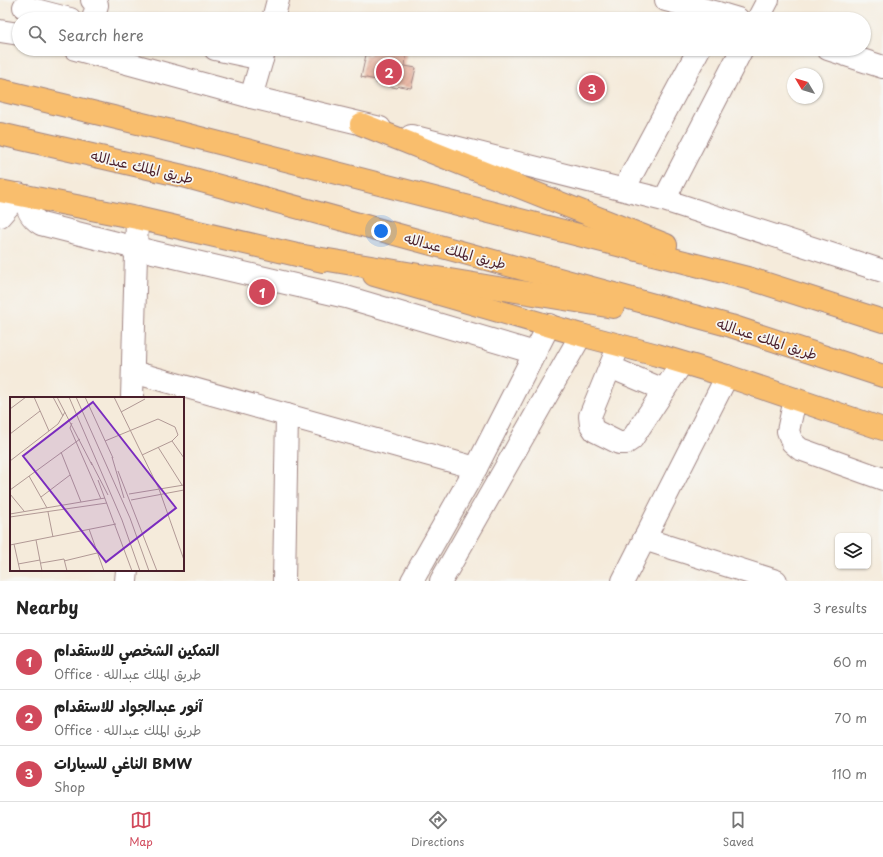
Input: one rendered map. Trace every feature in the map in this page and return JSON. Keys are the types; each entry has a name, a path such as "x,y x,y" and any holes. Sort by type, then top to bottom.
{"main road":[{"path":"0,90 192,136 751,279 883,321"},
{"path":"361,124 751,279"},
{"name":"طريق الملك عبدالله","path":"0,134 183,176 731,326 883,376"},
{"path":"15,194 137,218 304,256 727,376 883,429"},
{"path":"304,256 731,326"}],"street":[{"path":"92,0 97,5 95,12"},
{"path":"275,12 278,0"},
{"path":"666,0 720,12"},
{"path":"762,12 768,0"},
{"path":"127,56 251,97 664,200 883,271"},
{"path":"251,97 262,56"},
{"path":"624,190 695,56"},
{"path":"664,200 738,56"},
{"path":"849,56 883,67"},
{"path":"0,216 15,194 35,220 41,224 136,248 346,297 535,353"},
{"path":"132,397 137,218"},
{"path":"412,581 476,468 549,325"},
{"path":"441,581 580,335"},
{"path":"619,345 590,416 590,424 595,431 619,443 626,443 632,439 682,363"},
{"path":"610,367 664,390"},
{"path":"133,372 476,468"},
{"path":"623,581 727,376"},
{"path":"795,399 788,431 792,442 800,449 883,479"},
{"path":"284,581 287,415"},
{"path":"644,539 776,581"}],"building":[{"path":"366,56 406,56 405,66 416,68 411,88 399,86 397,88 376,83 376,80 361,77"}],"place":[{"name":"آنور عبدالجواد للاستقدام","path":"389,72"},
{"name":"الناغي للسيارات BMW","path":"592,88"},
{"name":"التمكين الشخصي للاستقدام","path":"262,292"}]}
